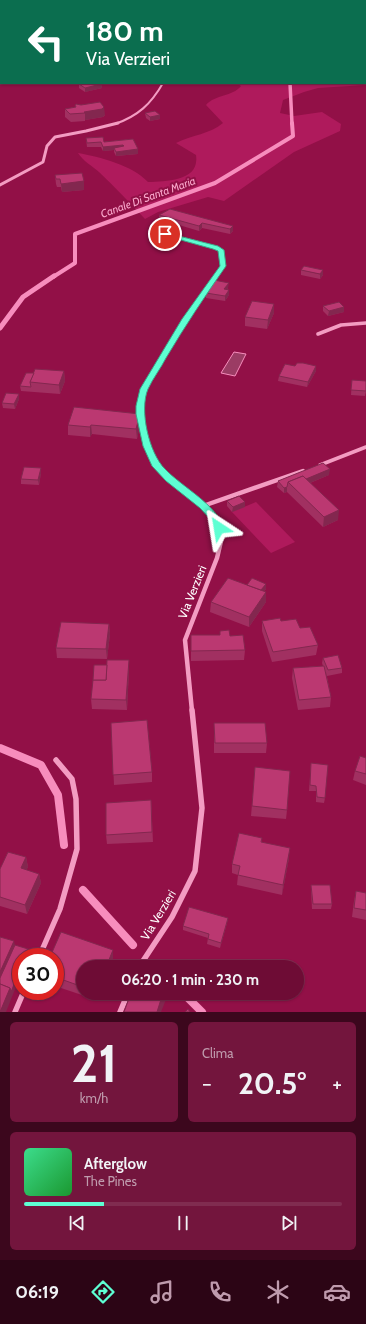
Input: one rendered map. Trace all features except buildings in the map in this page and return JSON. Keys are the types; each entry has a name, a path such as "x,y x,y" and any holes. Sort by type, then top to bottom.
{"street":[{"path":"0,185 43,162 47,146 54,137 110,126 137,113 159,94 163,84"},
{"name":"Via Verzieri","path":"143,960 172,917 194,871 202,808 185,640 218,558 222,537 217,520 155,464 148,446 140,414 140,406 144,389 178,332 223,266 221,250 215,247 165,234"},
{"path":"318,334 341,325 366,323"},
{"path":"315,467 366,447"},
{"path":"203,506 308,470"},
{"path":"43,948 60,909 77,849 76,799 72,779 56,760"},
{"path":"15,1012 20,1000"},
{"path":"120,1012 125,1000"}],"shaded area":[{"path":"238,84 366,84 318,88 283,100 280,113 294,116 322,112 341,124 340,131 294,152 224,201 208,197 158,212 145,219 111,183 85,161 78,153 106,159 125,166 148,182 181,178 188,175 193,170 196,164 196,155 176,143 212,130 223,123 206,105 214,99 237,90 241,86"},
{"path":"234,352 246,354 235,376 221,373"},
{"path":"256,502 295,542 271,553 232,512"}],"waterway":[{"name":"Canale Di Santa Maria","path":"290,84 292,124"},
{"name":"Canale Di Santa Maria","path":"53,277 75,263 75,234 215,183 293,136 292,123"},
{"name":"Canale Di Santa Maria","path":"0,328 23,297 54,276"},
{"path":"0,748 41,765 58,795 64,845"},
{"path":"83,890 133,945"},
{"path":"190,1000 202,1012"}],"route":[{"path":"165,234 215,247 221,250 223,266 185,319 144,389 140,406 140,414 148,446 155,464 217,520 219,528"}]}
